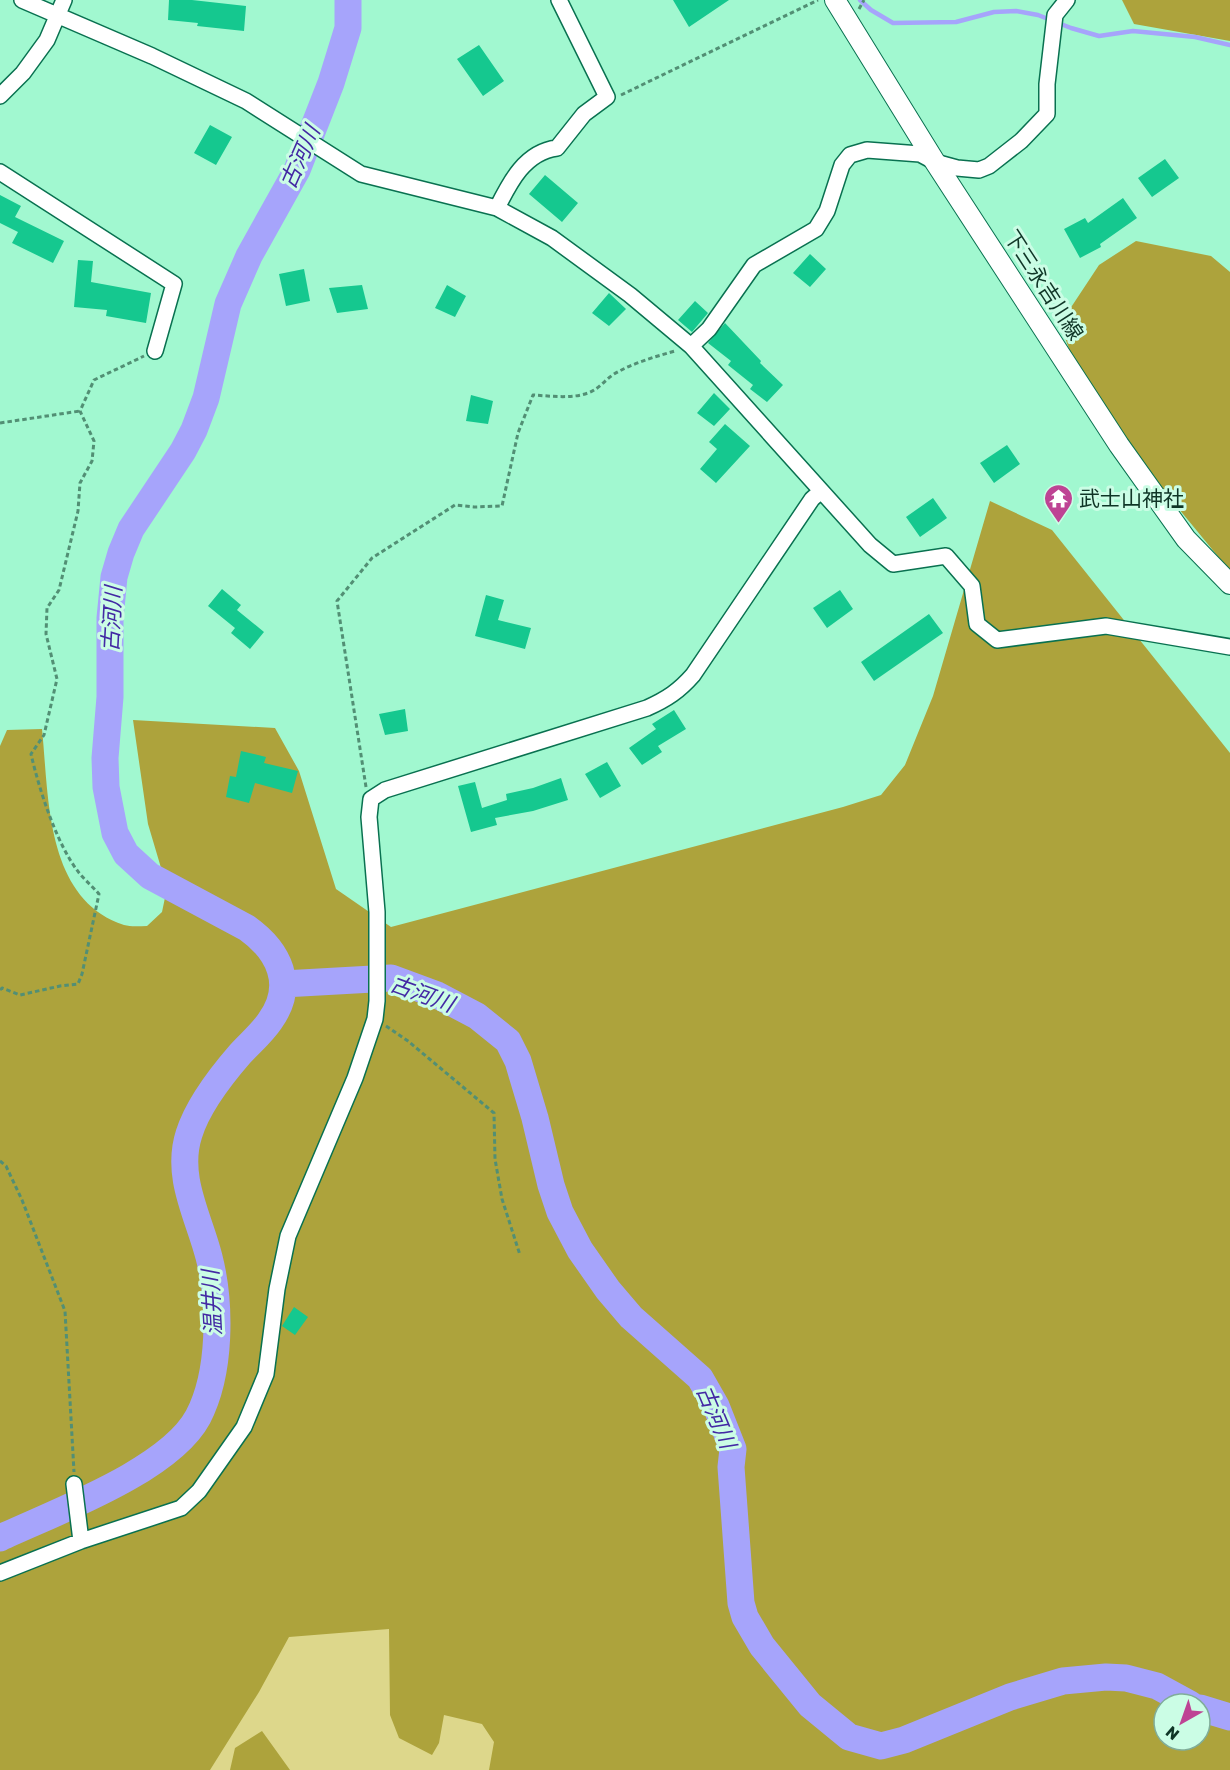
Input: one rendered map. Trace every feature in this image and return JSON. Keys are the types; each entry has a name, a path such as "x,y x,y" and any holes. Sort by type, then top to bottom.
{"main road":[{"name":"下三永吉川線","path":"835,0 935,162 1119,445 1186,539 1230,584"}],"street":[{"path":"22,0 235,96 318,145 361,174 497,208 552,238 630,295 691,346 870,545 893,564 946,556 972,586 977,624 998,640 1057,630 1106,626 1230,647"},
{"path":"0,96 23,73 47,40 64,0"},
{"path":"497,208 512,179 530,160 547,149 557,148 584,114 607,97 559,0"},
{"path":"691,346 709,329 754,265 816,229 827,211 842,165 850,155 867,150 920,154 935,162 957,168 979,170 989,166 1020,141 1047,114 1047,84 1054,21 1067,0"},
{"path":"0,172 174,284 155,351"},
{"path":"0,1573 82,1538 181,1508 199,1491 244,1427 266,1374 277,1289 288,1236 355,1078 375,1019 377,912 369,817 372,799 385,790 648,708 669,699 693,675 812,499 821,491"},
{"path":"74,1484 82,1538"}],"path":[{"path":"607,97 626,94 818,0"},
{"path":"372,799 366,788 337,601 372,558 455,505 502,507 518,433 533,395 586,394 600,388 613,375 645,360 691,346"},
{"path":"0,990 2,988 20,995 78,984 82,974 99,894 79,873 66,852 38,785 31,754 44,735 57,679 46,634 47,608 58,590 78,511 80,483 92,460 94,441 80,411 94,380 155,351"},
{"path":"0,423 80,411"},
{"path":"375,1019 408,1041 494,1113 495,1159 502,1199 520,1255"},
{"path":"0,1161 6,1166 22,1200 65,1311 74,1484"}],"shaded area":[{"path":"1122,0 1230,0 1230,41 1134,24"},
{"path":"1136,241 1211,256 1230,272 1230,571 1160,486 1107,410 1072,357 1060,324 1099,265"},
{"path":"990,501 1052,530 1230,753 1230,1770 489,1770 494,1742 482,1724 444,1715 439,1743 432,1755 399,1738 390,1715 389,1629 289,1637 259,1692 210,1770 0,1770 0,746 7,730 42,729 50,814 56,843 65,869 79,893 98,912 124,925 136,926 147,926 162,912 167,888 148,824 133,720 275,728 299,771 336,889 391,927 843,807 881,795 905,765 933,696"},
{"path":"288,1336 543,1770 189,1770"},
{"path":"262,1731 290,1770 230,1770 235,1748"}],"building":[{"path":"169,0 246,6 244,31 168,20"},
{"path":"673,0 729,0 689,27"},
{"path":"479,45 504,81 483,96 457,59"},
{"path":"210,125 232,137 216,165 194,153"},
{"path":"1165,159 1179,178 1152,197 1138,178"},
{"path":"545,175 578,203 562,222 529,194"},
{"path":"0,195 21,206 15,217 64,241 53,263 12,243 18,232 0,223"},
{"path":"1123,198 1137,218 1100,244 1101,247 1080,258 1064,229 1085,218 1088,223"},
{"path":"810,254 826,269 810,287 793,273"},
{"path":"78,260 93,261 91,282 151,293 146,323 106,316 107,310 74,307"},
{"path":"304,269 310,301 286,306 279,274"},
{"path":"362,285 368,309 337,313 329,288"},
{"path":"447,285 466,296 455,317 435,308"},
{"path":"609,293 626,309 609,326 592,313"},
{"path":"695,301 708,313 692,332 678,320"},
{"path":"725,323 783,385 767,402 750,389 753,385 728,365 731,361 708,343"},
{"path":"714,393 730,409 714,426 697,413"},
{"path":"471,395 493,401 488,424 466,421"},
{"path":"725,424 750,446 716,483 700,469 717,449 709,442"},
{"path":"1007,445 1020,464 994,483 980,463"},
{"path":"933,498 947,518 920,537 906,517"},
{"path":"222,589 241,605 237,610 264,632 250,649 231,633 235,628 208,606"},
{"path":"840,590 853,609 827,628 813,608"},
{"path":"486,595 504,600 498,620 531,628 525,649 475,636"},
{"path":"929,614 943,633 874,681 861,662"},
{"path":"405,709 408,731 385,735 379,714"},
{"path":"674,710 686,729 658,746 662,752 642,765 629,748 656,729 652,724"},
{"path":"241,751 266,757 264,763 298,771 292,793 255,783 249,803 226,797 230,776 236,777"},
{"path":"607,762 621,786 600,798 585,774"},
{"path":"561,778 568,800 533,811 495,818 497,825 471,832 458,786 475,782 482,808 507,800 506,794"},
{"path":"294,1307 308,1317 295,1335 282,1326"}],"waterway":[{"name":"古河川","path":"0,1538 109,1488 163,1455 183,1437 198,1417 211,1380 217,1338 216,1296 209,1257 190,1197 185,1150 193,1123 210,1092 232,1063 267,1025 278,1008 283,982 275,958 258,937 247,928 150,876 126,854 115,833 106,787 105,758 110,697 110,618 114,577 131,529 183,451 194,430 206,398 228,304 249,256 297,170 331,83 348,28 348,0"},
{"path":"860,0 871,10 893,23 956,22 994,12 1016,11 1038,15 1099,36 1133,31 1195,37 1230,45"},
{"name":"古河川","path":"283,984 391,978 437,995 477,1016 508,1041 518,1061 560,1212 580,1250 608,1290 631,1317 700,1378 716,1406 733,1449 731,1467 741,1603 745,1617 762,1646 810,1705 849,1737 881,1746 904,1740 1010,1697 1063,1681 1106,1677 1126,1678 1157,1686 1168,1692"},
{"name":"古河川","path":"1212,1712 1230,1717"}],"place":[{"name":"武士山神社","path":"1058,524"}],"water label":[{"name":"温井川","path":"212,1303"}]}
